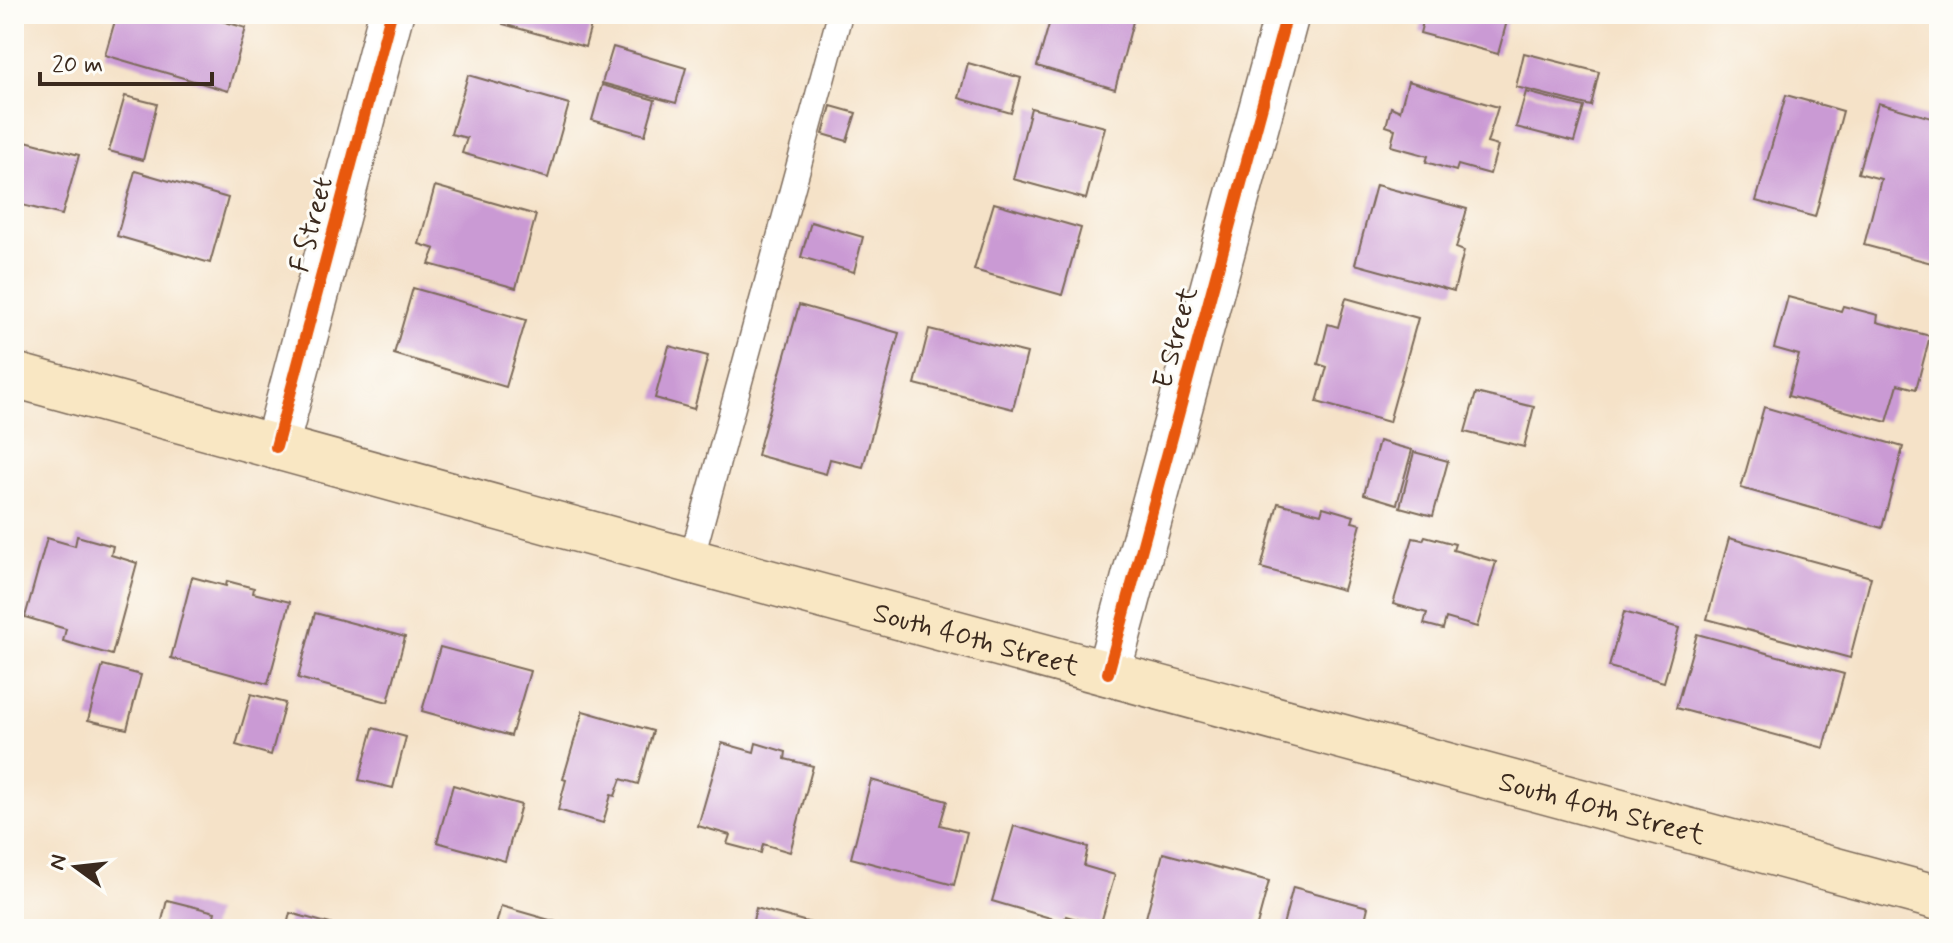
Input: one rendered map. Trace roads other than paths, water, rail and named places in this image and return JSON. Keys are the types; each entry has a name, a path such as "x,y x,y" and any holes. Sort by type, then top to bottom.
{"main road":[{"name":"South 40th Street","path":"14,375 1933,899"}],"street":[{"name":"F Street","path":"276,447 391,14"},
{"name":"E Street","path":"1108,673 1287,14"}],"lane":[{"path":"691,561 840,14"}]}
